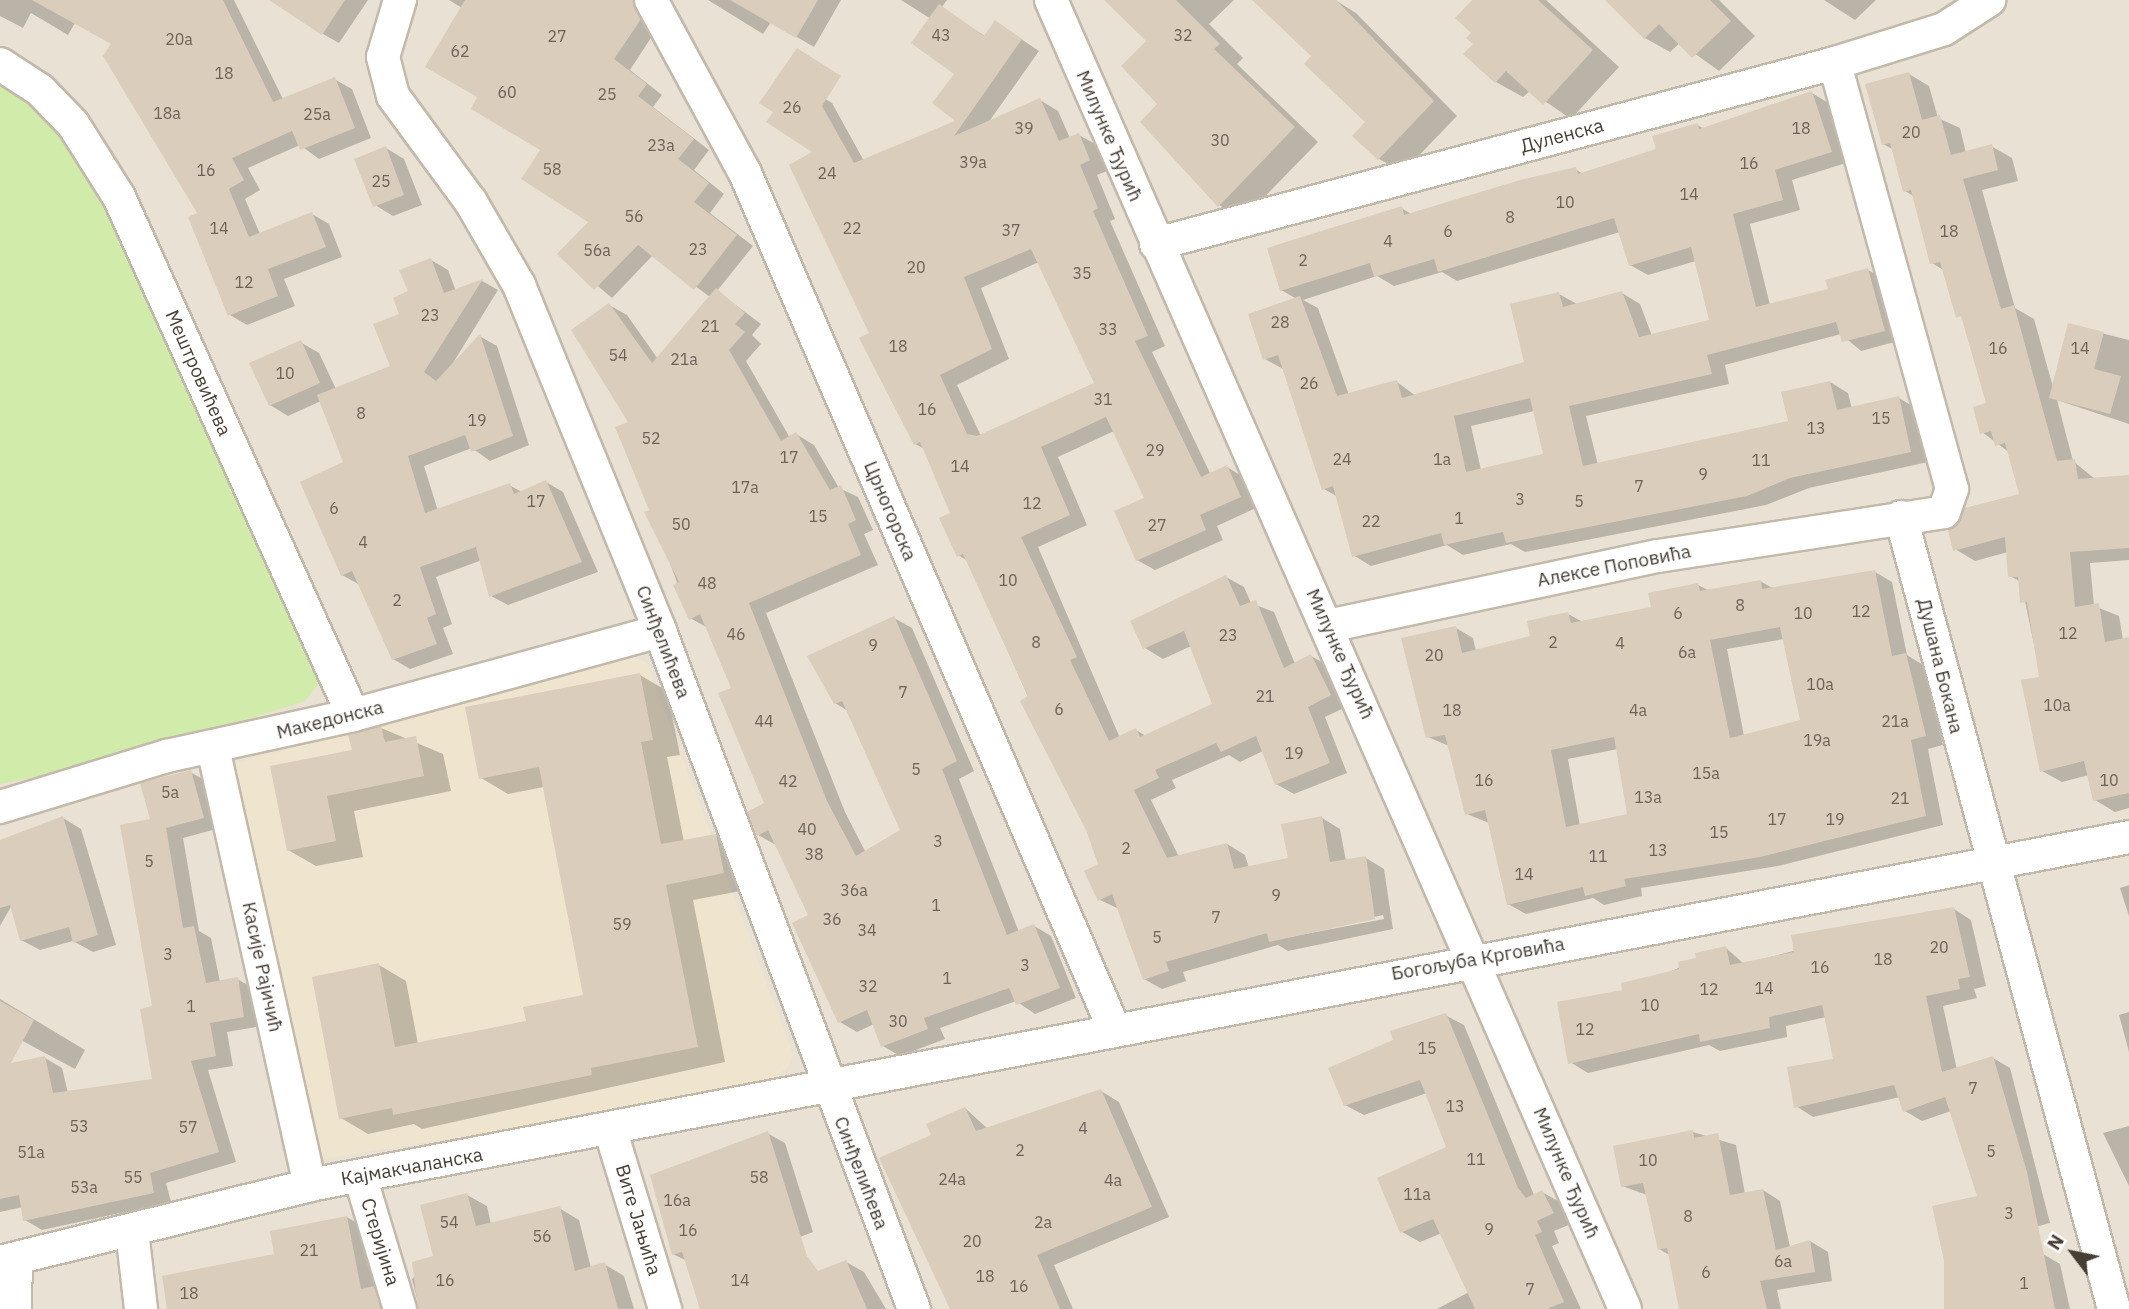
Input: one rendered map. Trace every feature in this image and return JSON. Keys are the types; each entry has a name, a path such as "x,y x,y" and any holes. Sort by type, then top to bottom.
{"street":[{"name":"Синђелићева","path":"400,0 383,57 393,96 471,202 519,285 660,631 828,1086 914,1309"},
{"name":"Црногорска","path":"651,0 745,173 1114,1029"},
{"name":"Милунке Ђурић","path":"1051,0 1156,244 1474,958 1625,1309"},
{"name":"Дуленска","path":"1156,244 1835,63 1969,6"},
{"path":"1835,63 1952,489 1944,512 1922,520 1901,517"},
{"name":"Мештровићева","path":"0,64 40,90 73,124 119,197 353,715"},
{"name":"Алексе Поповића","path":"1328,626 1658,556 1901,517"},
{"name":"Душана Бокана","path":"1901,517 1992,868 2114,1309"},
{"name":"Македонска","path":"0,807 660,631"},
{"name":"Касије Рајичић","path":"214,748 310,1185"},
{"name":"Богољуба Крговића","path":"828,1086 1474,958 1886,880 1992,868 2129,837"},
{"name":"Кајмакчаланска","path":"8,1261 310,1185 611,1132 828,1086"},
{"name":"Вите Јањића","path":"611,1132 665,1309"},
{"name":"Стеријина","path":"360,1176 400,1309"},
{"path":"132,1231 141,1309"},
{"path":"8,1261 15,1309"}],"shaded area":[{"path":"0,0 2129,0 2129,1309 0,1309"},
{"path":"631,655 647,663 793,1054 788,1067 764,1089 321,1159 232,777 236,763"}],"green space":[{"path":"0,82 60,127 112,197 319,683 305,701 125,758 0,784"}],"building":[{"path":"32,0 223,0 273,102 335,77 355,128 300,150 292,131 232,158 244,180 229,189 249,237 312,212 326,247 268,269 278,296 228,316 188,217 197,213 103,56 111,44"},
{"path":"269,0 345,0 322,35"},
{"path":"465,0 633,0 641,19 614,59 647,84 638,96 694,139 678,159 709,183 694,202 737,235 694,290 638,245 594,290 557,254 588,222 521,179 540,150 471,109 477,97 425,67"},
{"path":"730,0 818,0 796,38"},
{"path":"1104,0 1176,0 1220,44 1214,49 1295,127 1218,207 1140,122 1157,104 1121,66 1146,41"},
{"path":"1252,0 1336,0 1434,101 1378,160 1352,136 1365,122 1304,64 1311,56"},
{"path":"1472,0 1538,0 1593,50 1543,105 1506,71 1495,83 1463,54 1473,44 1466,38 1471,33 1455,18"},
{"path":"1605,0 1710,0 1731,21 1692,58 1659,24 1644,39"},
{"path":"939,4 984,36 995,20 1022,39 954,136 1040,98 1059,141 1079,133 1090,160 1080,165 1098,208 1093,211 1148,336 1135,341 1201,477 1227,465 1241,497 1200,515 1206,530 1136,561 1114,511 1144,498 1106,417 1041,447 1070,515 1021,537 1077,657 1070,660 1109,741 1136,728 1140,737 1212,704 1184,631 1143,649 1130,621 1226,575 1240,606 1256,600 1284,668 1311,654 1331,695 1308,707 1330,763 1275,785 1256,736 1221,752 1216,743 1155,770 1159,778 1134,790 1167,858 1227,843 1234,869 1288,858 1281,824 1322,816 1330,862 1366,856 1375,919 1269,942 1267,933 1166,962 1169,971 1143,980 1112,894 1098,901 1084,871 1098,864 1086,830 1020,701 1028,696 963,554 957,557 939,518 950,513 920,442 914,445 859,338 869,333 789,165 812,152 766,122 773,112 759,103 797,48 841,76 822,106 854,163 955,121 932,103 954,74 911,43","holes":["1031,249 1094,383 977,436 967,434 940,375 992,349 964,277"]},
{"path":"1909,72 1922,120 1940,115 1951,155 1992,144 1998,170 1963,179 2001,309 2014,305 2057,461 2075,459 2078,479 2129,475 2129,548 2070,552 2075,607 2099,603 2105,642 2129,637 2129,793 2093,801 2084,761 2040,772 2021,680 2039,677 2027,602 2020,603 2018,577 2008,577 2005,537 1953,551 1948,530 1965,508 2019,494 2005,443 1995,446 1991,431 1980,434 1973,407 1986,403 1961,316 1956,318 1940,262 1930,264 1911,190 1903,192 1890,143 1882,145 1865,84"},
{"path":"1812,91 1832,152 1775,170 1783,200 1733,214 1756,307 1828,289 1825,280 1868,268 1885,331 1842,342 1836,322 1707,355 1712,374 1569,406 1583,466 1788,421 1781,392 1830,381 1837,410 1899,396 1911,452 1790,478 1747,496 1506,543 1503,532 1444,545 1441,533 1352,557 1333,486 1322,490 1278,355 1263,360 1248,314 1300,296 1337,396 1397,380 1402,398 1524,362 1510,304 1559,292 1563,307 1622,291 1639,337 1709,320 1691,247 1629,266 1614,218 1438,272 1434,259 1374,277 1370,263 1280,291 1267,248 1402,206 1404,215 1520,180 1576,167 1578,174 1656,149 1652,136 1698,123 1699,129","holes":["1530,398 1543,454 1466,472 1454,416"]},
{"path":"386,146 404,195 373,207 354,159"},
{"path":"431,258 444,293 483,279 424,372 436,381 480,334 513,436 471,452 465,435 408,456 425,513 510,483 514,494 546,480 582,562 489,597 476,547 420,567 436,614 427,618 437,644 392,660 352,571 341,576 300,482 343,462 317,395 390,366 373,324 399,314 393,298 408,291 399,270"},
{"path":"716,288 745,313 735,324 745,332 729,350 781,441 796,432 830,490 841,485 856,520 848,524 861,555 749,603 827,801 856,856 900,830 842,701 834,704 807,656 894,616 957,761 942,769 1007,935 1034,924 1060,988 1016,1005 1009,988 924,1018 928,1029 881,1047 867,1010 838,1023 792,923 808,915 768,830 757,836 747,812 764,803 718,693 731,688 700,614 689,620 673,585 679,582 644,512 649,510 615,427 628,422 571,330 609,303 652,363"},
{"path":"2068,323 2104,332 2094,369 2121,376 2110,414 2049,398"},
{"path":"301,340 320,383 269,406 249,363"},
{"path":"1875,570 1892,656 1906,653 1926,736 1911,740 1926,816 1760,857 1624,879 1626,886 1585,896 1583,887 1507,905 1485,810 1465,815 1445,735 1426,738 1401,638 1456,626 1462,653 1530,636 1527,621 1568,612 1571,623 1651,607 1648,593 1698,583 1700,591 1761,580 1762,589","holes":["1780,627 1800,720 1730,738 1710,640","1614,737 1627,814 1566,827 1551,750"]},
{"path":"640,673 653,740 641,742 661,844 716,834 724,873 666,885 698,1047 591,1068 592,1075 393,1115 392,1108 339,1119 312,977 379,963 395,1047 526,1021 523,1007 583,995 539,767 479,779 465,707"},
{"path":"381,726 385,742 416,736 424,776 327,796 336,841 287,851 270,766 352,750 348,735"},
{"path":"191,770 204,818 166,828 183,928 194,926 206,983 238,977 244,1017 210,1023 216,1056 191,1061 219,1152 150,1173 154,1193 23,1221 19,1195 0,1199 0,1001 34,1020 11,1063 45,1056 53,1093 152,1079 140,1009 152,1006 120,825 150,819 140,783"},
{"path":"63,816 98,935 73,943 69,927 20,941 10,905 0,908 0,840"},
{"path":"1954,907 1970,977 1958,979 1960,989 1926,996 1942,1072 1993,1056 2027,1172 2055,1309 1944,1309 1944,1261 1932,1206 1977,1196 1945,1097 1903,1112 1894,1085 1794,1108 1787,1067 1833,1059 1822,1005 1769,1017 1770,1028 1700,1042 1699,1034 1568,1064 1557,1002 1622,990 1621,983 1679,969 1678,962 1696,958 1695,953 1726,946 1730,965 1794,952 1791,935"},
{"path":"1446,1013 1518,1188 1526,1198 1542,1190 1554,1213 1537,1221 1542,1232 1535,1235 1564,1302 1547,1309 1475,1309 1433,1219 1400,1233 1377,1178 1446,1147 1420,1080 1344,1106 1328,1068 1393,1040 1390,1031"},
{"path":"1101,1089 1152,1207 1037,1255 1060,1309 950,1309 879,1158 931,1135 926,1124 965,1107 976,1131"},
{"path":"1693,1130 1694,1138 1718,1133 1730,1195 1763,1189 1776,1250 1810,1240 1815,1272 1760,1281 1767,1309 1679,1309 1667,1248 1658,1250 1643,1183 1621,1187 1613,1146"},
{"path":"768,1131 807,1256 818,1271 846,1260 867,1309 700,1309 682,1252 672,1255 650,1175"},
{"path":"467,1193 476,1226 560,1206 575,1271 605,1262 618,1309 418,1309 412,1262 433,1256 420,1205"},
{"path":"347,1216 361,1289 374,1286 381,1309 167,1309 162,1276 274,1254 270,1231"}]}
